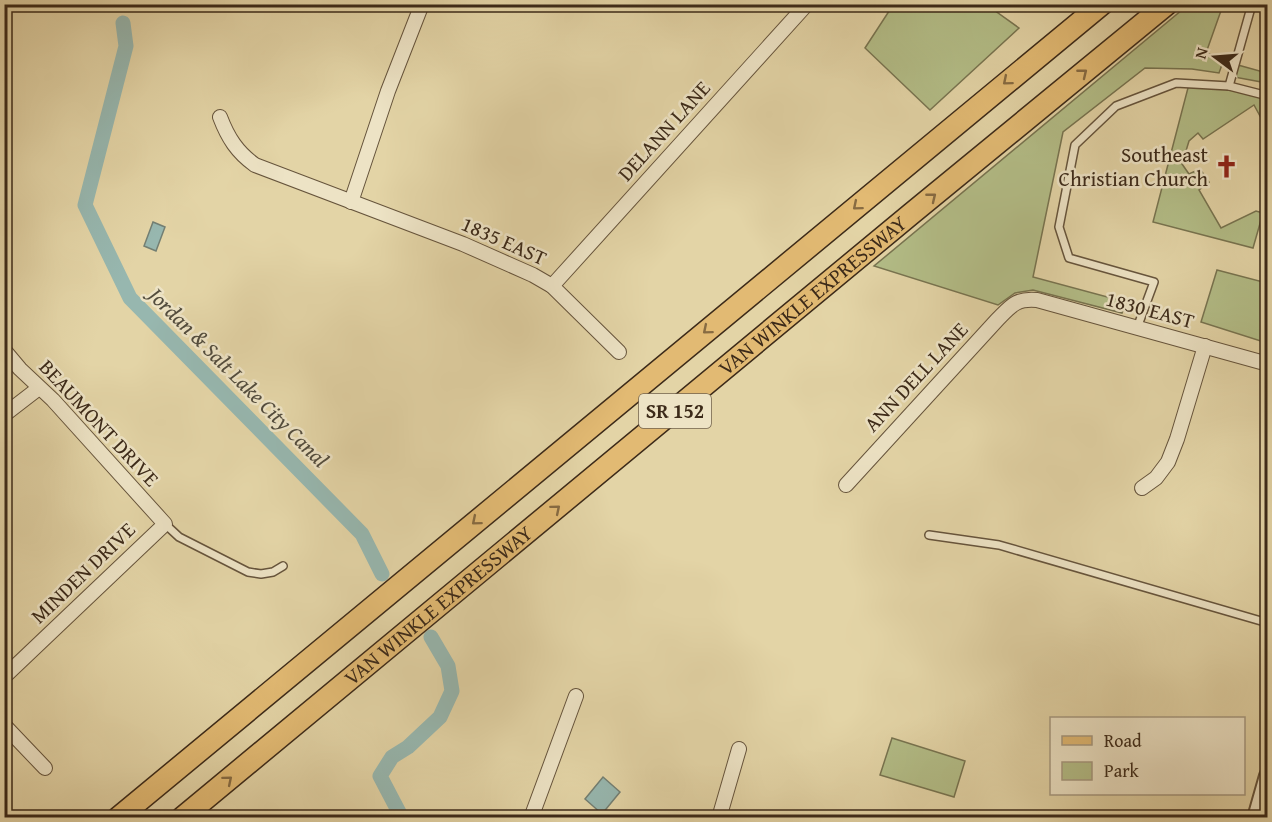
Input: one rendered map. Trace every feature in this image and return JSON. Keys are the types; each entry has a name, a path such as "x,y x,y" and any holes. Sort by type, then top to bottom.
{"main road":[{"name":"VAN WINKLE EXPRESSWAY","path":"118,818 1102,4"},
{"name":"VAN WINKLE EXPRESSWAY","path":"182,818 1167,4"}],"street":[{"path":"351,202 388,92 422,4"},
{"name":"DELANN LANE","path":"552,286 807,4"},
{"name":"1835 EAST","path":"220,117 236,149 255,165 488,254 533,274 552,286 618,352"},
{"name":"1830 EAST","path":"1020,300 1037,300 1268,364"},
{"name":"ANN DELL LANE","path":"846,485 1009,307 1020,300"},
{"path":"1142,488 1156,478 1168,462 1177,440 1205,346"},
{"name":"BEAUMONT DRIVE","path":"4,350 20,369 53,400 165,524"},
{"path":"4,415 39,388"},
{"name":"MINDEN DRIVE","path":"4,677 165,524"},
{"path":"531,818 576,696"},
{"path":"4,725 45,768"},
{"path":"719,818 739,749"},
{"path":"1256,818 1268,776"}],"lane":[{"path":"1229,86 1252,4"},
{"path":"1137,328 1154,282 1069,258 1059,227 1075,145 1116,106 1176,83 1229,86 1268,96"},
{"path":"165,524 180,537 248,572 261,574 273,572 284,566"},
{"path":"929,535 999,545 1268,623"}],"green space":[{"path":"893,5 992,5 994,10 1019,28 930,110 865,48"},
{"path":"1188,5 1223,5 1206,53 1224,59 1219,73 1192,69 1145,68 1063,132 1033,277 1126,302 1122,313 1033,290 1015,293 998,305 874,266"},
{"path":"1238,65 1267,73 1267,83 1234,77"},
{"path":"1189,84 1229,86 1267,97 1267,129 1254,105 1203,139 1198,133 1189,141 1182,164 1189,174 1200,169 1209,182 1199,190 1221,228 1256,211 1263,213 1253,248 1153,222"},
{"path":"1217,270 1267,283 1267,343 1201,322"},
{"path":"892,738 965,761 954,797 880,775"}],"water":[{"path":"153,222 165,227 156,251 144,246"},
{"path":"603,777 620,792 602,814 585,799"}],"waterway":[{"name":"Jordan & Salt Lake City Canal","path":"123,23 126,46 85,205 130,298 362,534 382,574"},
{"name":"Jordan & Salt Lake City Canal","path":"402,818 380,776 392,757 408,747 440,717 452,691 448,666 431,637"}],"place":[{"name":"Southeast Christian Church","path":"1226,167"}]}
